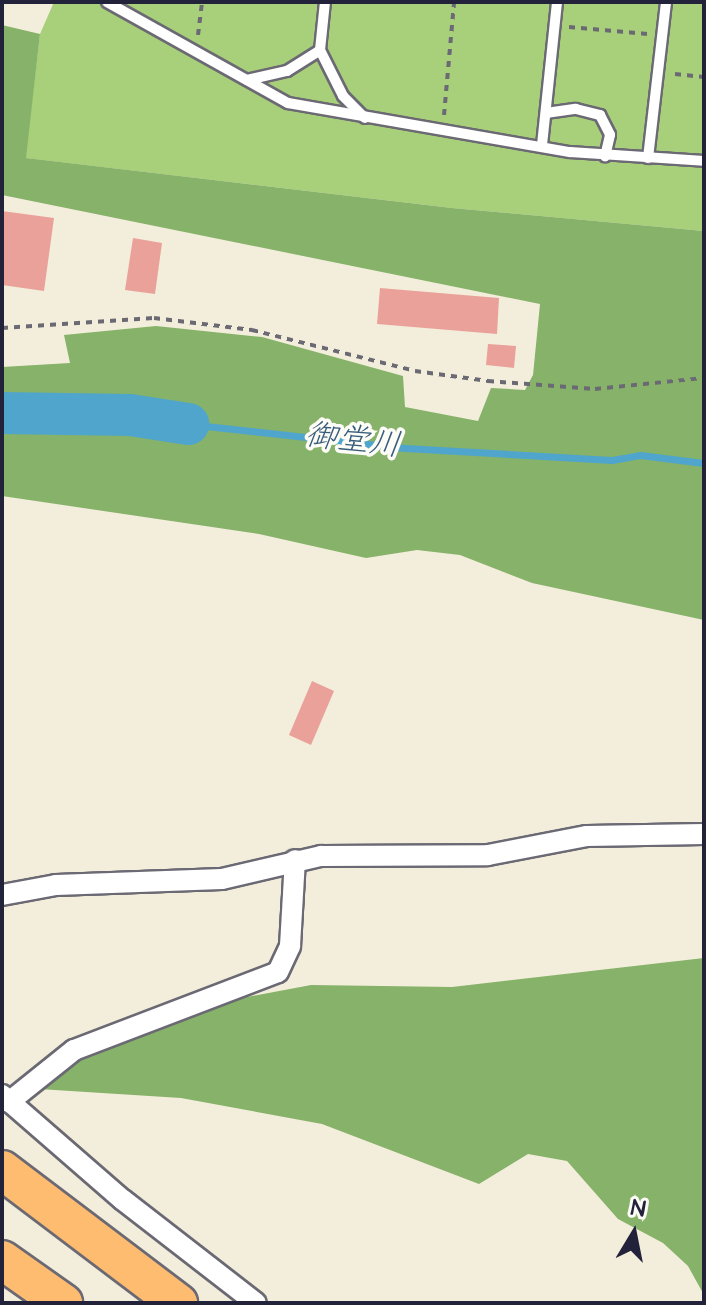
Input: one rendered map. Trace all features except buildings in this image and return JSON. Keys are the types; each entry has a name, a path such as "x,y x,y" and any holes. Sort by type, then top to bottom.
{"highway":[{"path":"2,1170 178,1303"},
{"path":"2,1260 63,1303"}],"street":[{"path":"2,895 56,885 222,879 295,860 488,855 587,836 704,834"},
{"path":"256,1303 195,1259 6,1098 74,1050 278,972 290,946 295,860"}],"lane":[{"path":"107,2 288,103 366,119 605,156 704,161"},
{"path":"325,2 320,50 343,96 366,119"},
{"path":"542,145 557,2"},
{"path":"648,158 666,2"},
{"path":"247,80 287,71 320,50"},
{"path":"546,113 576,109 600,115 610,135 605,156"}],"path":[{"path":"196,53 202,2"},
{"path":"442,130 454,2"},
{"path":"555,25 662,36"},
{"path":"658,72 704,77"},
{"path":"2,328 168,319 252,330 415,371 488,381 595,389 704,378"}],"green space":[{"path":"54,2 704,2 704,231 452,208 25,158 40,34"},
{"path":"2,25 40,34 26,158 452,208 704,231 704,620 532,583 460,555 417,550 366,558 259,534 2,496 2,367 70,363 64,335 156,326 262,337 403,376 405,407 478,421 491,388 525,390 533,375 540,304 2,195"},
{"path":"704,958 704,1295 688,1266 663,1243 618,1219 567,1161 528,1154 479,1184 322,1124 181,1098 39,1089 53,1073 90,1050 236,999 311,985 452,987"}],"waterway":[{"name":"御堂川","path":"2,413 130,415 188,424"},
{"name":"御堂川","path":"188,424 405,448 612,460 640,455 704,463"}]}
